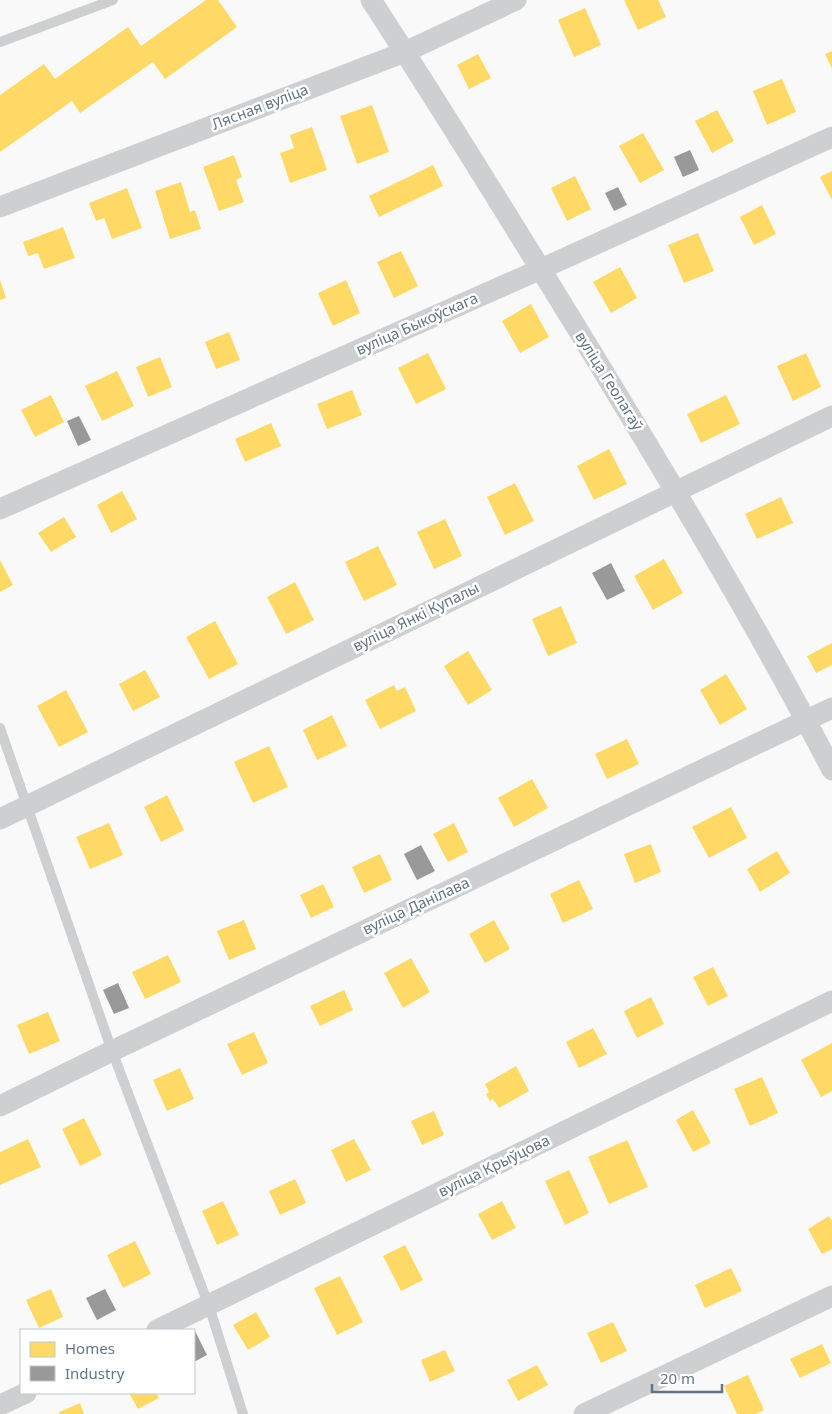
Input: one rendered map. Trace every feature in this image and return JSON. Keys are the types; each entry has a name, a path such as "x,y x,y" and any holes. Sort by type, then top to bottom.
{"street":[{"name":"вуліца Геолагаў","path":"371,0 541,269 676,490 806,720 832,770"},
{"name":"Лясная вуліца","path":"0,207 405,52 516,0"},
{"name":"вуліца Быкоўскага","path":"0,509 541,269 832,137"},
{"name":"вуліца Янкі Купалы","path":"0,819 832,416"},
{"name":"вуліца Данілава","path":"0,1106 832,708"},
{"name":"вуліца Крыўцова","path":"159,1329 832,1001"},
{"path":"584,1414 832,1296"},
{"path":"0,1405 24,1394"}],"lane":[{"path":"0,42 113,0"},
{"path":"0,728 112,1051 208,1306 243,1414"}],"building: Homes":[{"path":"206,0 218,0 237,27 165,79 153,62 80,113 72,101 0,152 0,95 44,64 55,79 128,27 141,46"},
{"path":"624,0 658,0 666,17 638,30"},
{"path":"585,8 601,45 574,57 558,20"},
{"path":"832,51 832,69 825,54"},
{"path":"478,54 491,78 469,89 457,65"},
{"path":"782,79 796,112 767,125 753,91"},
{"path":"372,105 389,152 357,164 340,116"},
{"path":"717,110 734,141 712,153 695,121"},
{"path":"312,127 327,170 290,183 280,153 294,148 290,135"},
{"path":"643,133 664,170 640,183 619,146"},
{"path":"234,155 242,177 236,180 244,202 219,211 203,167"},
{"path":"433,165 443,186 379,217 369,196"},
{"path":"832,171 832,200 820,177"},
{"path":"575,176 591,209 567,221 551,188"},
{"path":"181,182 190,212 195,210 201,229 170,239 155,191"},
{"path":"127,188 142,228 112,239 104,218 96,221 89,203"},
{"path":"762,205 776,234 754,245 740,217"},
{"path":"63,227 75,258 44,269 38,253 28,256 23,242"},
{"path":"698,233 714,271 684,283 668,245"},
{"path":"401,251 418,286 394,298 377,262"},
{"path":"620,267 637,298 611,313 593,282"},
{"path":"0,280 6,298 0,300"},
{"path":"346,280 360,313 333,326 318,293"},
{"path":"531,304 549,337 520,353 502,321"},
{"path":"229,332 240,360 216,369 205,342"},
{"path":"428,353 446,389 416,404 398,368"},
{"path":"806,353 821,387 793,401 777,366"},
{"path":"160,357 172,387 148,397 136,367"},
{"path":"117,371 134,406 102,421 85,386"},
{"path":"352,390 362,415 327,429 317,404"},
{"path":"51,395 64,422 35,437 21,410"},
{"path":"726,395 740,424 701,443 687,414"},
{"path":"271,423 281,446 245,462 235,439"},
{"path":"609,449 627,484 594,500 577,466"},
{"path":"515,483 534,521 505,535 487,497"},
{"path":"122,491 137,519 111,533 97,505"},
{"path":"781,497 793,523 757,539 745,514"},
{"path":"64,517 76,537 51,552 38,533"},
{"path":"445,519 462,556 434,569 417,532"},
{"path":"378,546 397,585 364,601 345,562"},
{"path":"664,559 683,593 653,610 634,576"},
{"path":"0,560 13,585 0,592"},
{"path":"295,582 314,620 286,634 267,597"},
{"path":"561,606 577,643 548,656 532,619"},
{"path":"215,621 238,664 209,679 186,637"},
{"path":"832,643 832,665 816,673 807,656"},
{"path":"468,651 492,690 468,705 444,666"},
{"path":"145,670 160,697 133,711 119,684"},
{"path":"726,674 747,709 720,725 700,690"},
{"path":"394,685 397,691 405,687 416,711 380,729 365,700"},
{"path":"66,690 88,732 59,747 37,706"},
{"path":"332,715 347,746 317,760 303,730"},
{"path":"627,739 639,764 607,779 595,754"},
{"path":"269,746 288,787 253,803 234,762"},
{"path":"532,779 548,808 514,827 498,798"},
{"path":"167,795 184,830 161,842 144,807"},
{"path":"731,807 747,838 709,858 692,827"},
{"path":"109,823 123,855 90,869 76,837"},
{"path":"454,823 468,852 448,862 433,834"},
{"path":"651,844 661,872 635,883 624,854"},
{"path":"777,851 790,873 760,892 747,869"},
{"path":"380,854 392,880 364,893 352,867"},
{"path":"579,880 593,909 563,923 550,894"},
{"path":"323,884 334,907 311,918 300,895"},
{"path":"244,920 256,949 229,960 217,931"},
{"path":"494,920 510,949 485,963 469,934"},
{"path":"168,955 181,982 145,999 132,972"},
{"path":"411,958 430,992 403,1008 384,973"},
{"path":"713,967 728,996 708,1006 693,977"},
{"path":"344,990 353,1010 320,1026 310,1006"},
{"path":"651,997 664,1024 637,1038 624,1011"},
{"path":"48,1012 60,1041 29,1054 17,1025"},
{"path":"593,1028 607,1054 579,1068 566,1042"},
{"path":"254,1032 268,1063 242,1075 227,1044"},
{"path":"832,1043 832,1091 821,1097 801,1060"},
{"path":"516,1066 529,1091 499,1108 493,1099 490,1101 486,1094 489,1092 485,1084"},
{"path":"180,1068 194,1099 167,1111 153,1080"},
{"path":"762,1077 778,1113 750,1126 734,1089"},
{"path":"693,1110 711,1143 693,1152 676,1120"},
{"path":"434,1111 444,1135 422,1145 411,1121"},
{"path":"84,1118 102,1155 80,1166 62,1129"},
{"path":"28,1139 41,1167 0,1185 0,1152"},
{"path":"354,1139 371,1170 346,1182 331,1150"},
{"path":"627,1140 648,1187 609,1204 588,1157"},
{"path":"569,1170 589,1213 565,1225 545,1181"},
{"path":"295,1179 306,1203 280,1215 269,1191"},
{"path":"223,1201 239,1235 217,1245 202,1211"},
{"path":"502,1201 516,1228 492,1240 478,1214"},
{"path":"829,1216 832,1221 832,1249 822,1254 808,1229"},
{"path":"135,1241 151,1274 123,1288 107,1255"},
{"path":"405,1245 423,1280 401,1291 383,1256"},
{"path":"731,1268 742,1291 705,1308 695,1285"},
{"path":"340,1276 363,1322 337,1335 314,1288"},
{"path":"51,1289 63,1317 39,1328 26,1300"},
{"path":"256,1312 270,1337 248,1350 233,1325"},
{"path":"613,1322 627,1351 601,1363 587,1333"},
{"path":"822,1344 831,1363 800,1378 790,1359"},
{"path":"445,1350 455,1371 430,1382 421,1360"},
{"path":"537,1365 548,1385 518,1401 507,1380"},
{"path":"748,1375 764,1410 756,1414 737,1414 724,1386"},
{"path":"130,1394 157,1394 159,1398 138,1409"},
{"path":"80,1403 84,1414 60,1414 59,1412"}],"building: Industry":[{"path":"690,150 699,170 683,177 674,157"},
{"path":"618,187 627,205 614,211 605,193"},
{"path":"79,416 91,440 78,446 67,421"},
{"path":"611,563 625,591 607,600 592,573"},
{"path":"421,845 435,871 417,880 404,854"},
{"path":"118,983 129,1008 114,1014 103,990"},
{"path":"105,1289 116,1310 97,1320 86,1298"},
{"path":"195,1331 207,1355 195,1361"}]}
